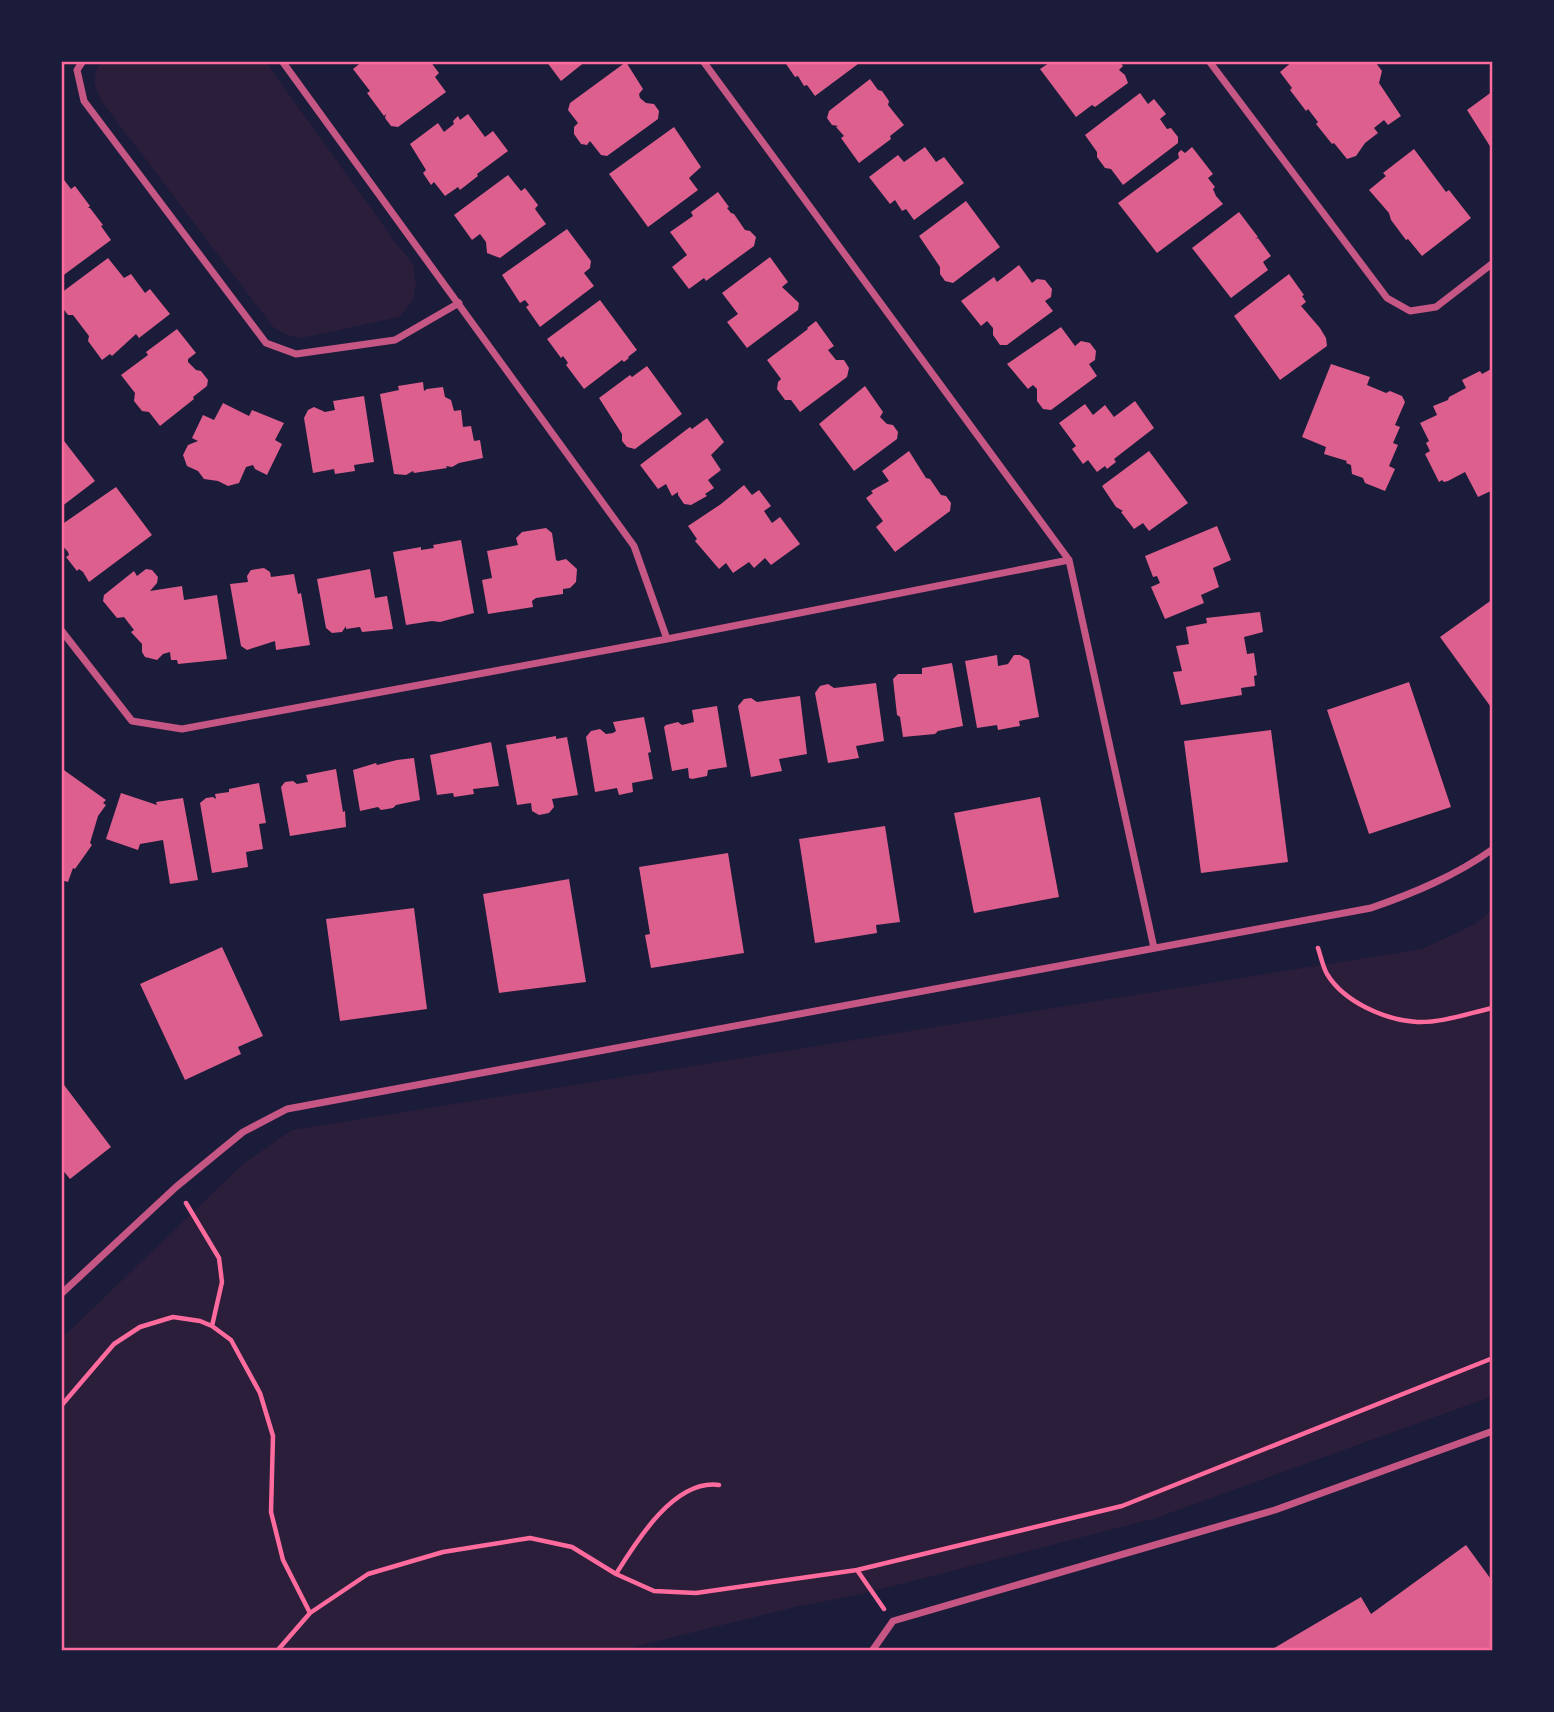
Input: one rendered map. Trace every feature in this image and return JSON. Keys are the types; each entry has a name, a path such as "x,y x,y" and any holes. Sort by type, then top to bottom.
{"street":[{"path":"83,61 77,70 83,101 266,343 296,354 395,340 459,303"},
{"path":"282,61 634,546 667,639"},
{"path":"703,61 1069,560 1154,948"},
{"path":"1209,61 1387,298 1410,311 1436,307 1493,263"},
{"path":"61,630 132,721 181,729 667,639 1069,560"},
{"path":"61,1294 176,1187 243,1132 287,1109 1371,908 1423,890 1493,849"},
{"path":"872,1651 893,1621 1275,1510 1493,1431"}],"path":[{"path":"1318,948 1327,975 1355,1003 1388,1016 1417,1022 1493,1008"},
{"path":"176,1187 219,1258 222,1282 212,1326"},
{"path":"61,1406 114,1344 140,1327 173,1317 200,1321 231,1340 260,1393 273,1436 271,1512 283,1560 310,1613"},
{"path":"277,1651 310,1613 368,1574 443,1552 530,1538 572,1547 615,1574 654,1591 696,1593 857,1570 1122,1506 1493,1359"},
{"path":"615,1574 640,1536 668,1506 688,1490 710,1484 719,1485"},
{"path":"857,1570 893,1621"}],"shaded area":[{"path":"106,61 265,61 413,264 416,284 412,302 399,317 302,338 287,335 274,328 102,102 94,83 97,68"},
{"path":"1493,910 1493,1396 1156,1518 862,1594 795,1607 618,1651 61,1651 61,1339 244,1163 292,1130 1422,949 1475,924"}],"building":[{"path":"363,61 430,61 439,73 435,77 446,92 398,127 391,126 385,118 386,114 384,116 367,93 370,91 353,69"},
{"path":"546,61 586,61 561,81"},
{"path":"784,61 856,61 858,64 815,96 798,76 795,77"},
{"path":"1052,61 1119,61 1123,66 1119,70 1128,83 1076,117 1040,69"},
{"path":"1293,61 1378,61 1376,63 1382,71 1379,83 1401,116 1388,125 1384,120 1374,128 1378,133 1365,143 1356,156 1347,159 1316,124 1318,122 1290,90 1292,88 1280,72"},
{"path":"626,62 643,89 639,94 640,98 646,103 654,104 659,111 658,119 607,156 601,155 590,141 587,145 581,144 574,134 574,127 578,123 568,110 570,103"},
{"path":"870,79 878,90 882,91 889,101 888,105 904,125 890,136 891,139 859,163 841,138 844,136 836,127 838,126 832,125 827,118 829,111"},
{"path":"1493,91 1493,151 1467,110"},
{"path":"1140,93 1148,104 1154,99 1166,114 1160,119 1167,129 1171,128 1178,137 1178,143 1123,185 1111,169 1105,168 1085,135"},
{"path":"468,114 485,137 493,131 508,151 460,190 458,187 445,196 434,182 431,185 423,173 426,170 410,144 438,123 444,132 454,124 453,121 458,116 460,120"},
{"path":"674,127 701,167 689,178 698,190 648,227 609,174"},
{"path":"925,147 936,162 944,157 964,183 914,220 906,209 902,211 895,200 890,204 869,177 898,155 904,162"},
{"path":"1192,147 1213,174 1208,178 1223,204 1157,253 1118,203 1179,158 1178,153 1181,150 1185,153"},
{"path":"1414,149 1446,192 1449,190 1471,218 1422,256 1408,239 1406,240 1389,213 1369,190 1386,176 1383,173"},
{"path":"508,175 521,191 525,188 538,205 535,209 546,224 500,258 487,253 486,242 480,234 472,240 454,215"},
{"path":"61,176 71,189 75,186 111,240 61,277"},
{"path":"718,192 745,230 756,237 754,246 706,281 704,278 689,289 672,267 687,255 670,232 693,216 691,212"},
{"path":"966,201 1000,247 953,283 945,281 940,274 940,267 919,236"},
{"path":"1239,212 1258,237 1255,239 1258,238 1271,256 1263,262 1268,270 1231,298 1192,248"},
{"path":"567,229 591,261 590,268 584,273 594,286 540,327 526,307 529,305 525,300 520,303 502,275"},
{"path":"770,257 788,282 782,287 799,303 798,310 747,348 727,322 738,314 722,293"},
{"path":"108,258 124,278 131,274 145,293 150,289 170,314 139,338 136,334 112,356 110,354 102,360 88,341 89,336 73,315 68,315 61,306 61,293"},
{"path":"1019,265 1032,283 1037,279 1045,280 1052,289 1051,297 1045,301 1053,311 1007,345 1000,345 987,321 981,326 961,301 994,277 997,282"},
{"path":"1289,274 1304,295 1302,296 1306,302 1301,306 1320,328 1327,346 1280,380 1234,316"},
{"path":"600,300 637,350 584,389 566,365 566,360 563,356 561,358 547,339"},
{"path":"816,321 834,346 828,350 836,360 844,360 849,368 847,377 800,412 791,400 785,400 777,389 781,379 767,360"},
{"path":"1061,327 1075,346 1081,341 1090,343 1096,351 1095,360 1089,364 1097,376 1051,410 1043,409 1037,401 1037,389 1033,385 1028,389 1007,364"},
{"path":"177,329 196,353 188,362 201,371 208,380 207,386 160,426 149,412 142,411 134,401 135,393 121,375"},
{"path":"1331,364 1370,377 1367,385 1402,396 1405,402 1395,425 1400,427 1393,443 1398,445 1389,466 1395,469 1385,491 1352,474 1351,465 1346,463 1347,461 1324,454 1326,447 1302,437"},
{"path":"647,366 682,414 635,449 627,447 622,441 622,434 599,398"},
{"path":"1493,368 1493,490 1478,497 1465,472 1448,481 1439,482 1425,454 1430,451 1426,443 1429,441 1420,423 1437,415 1433,406 1466,388 1462,380"},
{"path":"423,382 424,391 443,387 445,397 451,400 454,411 461,410 463,427 471,426 474,441 480,440 483,458 452,467 446,466 447,468 413,471 406,475 394,474 380,394 399,390 398,386"},
{"path":"865,386 883,412 880,417 887,424 893,425 898,432 897,439 854,471 819,424"},
{"path":"364,396 374,462 354,465 355,471 335,474 334,469 313,473 304,418 308,410 314,407 325,412 335,410 333,401"},
{"path":"1135,401 1154,428 1114,459 1116,462 1107,469 1105,466 1097,472 1088,460 1083,464 1072,449 1076,446 1059,423 1085,404 1093,415 1105,405 1114,417"},
{"path":"223,403 249,416 252,410 284,423 275,440 282,444 267,475 253,465 246,467 239,483 228,486 204,479 198,471 187,466 183,455 188,445 198,441 192,438 203,415 214,420"},
{"path":"707,418 724,442 711,455 721,470 708,480 714,488 705,494 707,496 691,505 684,504 678,492 672,496 666,484 658,489 640,465 690,427 692,429"},
{"path":"61,437 95,481 61,507"},
{"path":"909,451 926,478 930,479 941,495 946,496 951,503 950,511 895,552 876,527 883,521 866,498 873,493 871,491 889,481 882,471"},
{"path":"1149,451 1188,503 1149,531 1143,523 1134,529 1102,486"},
{"path":"744,485 752,495 759,490 771,506 764,511 772,523 780,517 800,544 771,565 765,558 754,568 749,562 733,573 726,563 719,569 695,541 697,539 688,526"},
{"path":"116,487 152,535 89,582 83,572 79,569 77,571 66,557 69,555 61,544 61,525"},
{"path":"1217,526 1231,560 1213,568 1219,587 1201,595 1204,603 1165,619 1151,587 1160,583 1157,576 1153,577 1145,556"},
{"path":"546,528 552,533 556,560 566,559 577,569 576,582 570,588 563,589 563,594 536,598 532,601 533,607 488,614 482,580 492,578 487,551 518,545 516,538 522,532"},
{"path":"461,540 474,613 440,622 406,625 393,552 421,547 421,550 434,548 433,545"},
{"path":"264,568 270,572 271,577 294,574 298,594 301,593 310,645 276,650 275,641 247,650 241,646 230,584 248,582 247,576 251,570"},
{"path":"146,569 152,570 158,577 157,583 150,591 182,586 184,600 217,595 227,659 178,664 177,660 171,660 170,652 157,660 145,657 142,644 131,632 134,630 124,617 117,618 103,601 104,595 134,571 137,576"},
{"path":"370,569 375,598 387,596 393,629 362,632 360,627 346,629 346,626 342,632 332,633 326,628 317,579"},
{"path":"1493,599 1493,710 1440,637"},
{"path":"1260,612 1263,632 1244,637 1247,654 1254,653 1257,675 1254,676 1255,686 1241,688 1242,695 1181,705 1173,672 1182,671 1176,646 1189,644 1186,627 1207,623 1206,618"},
{"path":"997,655 998,666 1008,664 1014,655 1029,660 1039,717 1019,721 1020,726 998,730 997,725 977,728 965,661"},
{"path":"952,663 963,726 935,734 903,737 900,717 897,715 893,679 898,674 922,674 922,668"},
{"path":"1409,682 1451,807 1369,834 1327,710"},
{"path":"876,683 884,741 856,746 859,758 828,763 815,693 820,686 828,684 834,688"},
{"path":"800,696 807,754 779,759 782,771 751,777 738,706 744,699 751,698 757,702"},
{"path":"717,706 727,767 708,770 707,776 692,779 689,778 688,768 672,771 664,727 678,722 682,725 694,722 692,710"},
{"path":"644,717 653,779 632,783 633,792 619,795 617,788 595,792 586,737 591,731 600,729 606,734 613,733 616,731 613,722"},
{"path":"1271,730 1288,862 1201,873 1184,741"},
{"path":"556,736 556,739 567,737 578,795 552,799 554,807 549,813 539,815 532,811 531,803 517,805 506,745"},
{"path":"491,742 499,786 473,789 474,794 454,797 453,793 437,795 430,755"},
{"path":"414,758 420,800 393,808 381,810 378,807 360,811 353,770 376,763 377,765"},
{"path":"61,768 106,800 103,803 106,805 98,816 90,843 92,845 75,869 73,868 68,882 61,880"},
{"path":"336,769 346,827 290,836 281,787 285,782 308,782 306,775"},
{"path":"259,783 266,823 259,824 263,849 246,852 248,867 212,873 200,803 206,798 216,799 215,794 229,792 229,789"},
{"path":"121,793 157,805 156,802 183,798 198,880 170,884 163,840 140,844 138,850 106,839"},
{"path":"1040,797 1059,897 974,913 954,813"},
{"path":"885,826 900,922 876,925 877,933 815,943 799,839"},
{"path":"728,853 744,953 651,968 645,935 650,934 639,867"},
{"path":"569,879 586,982 499,993 483,894"},
{"path":"414,908 427,1009 340,1021 326,919"},
{"path":"222,947 263,1036 238,1047 241,1054 185,1080 140,984"},
{"path":"61,1081 111,1147 70,1179 61,1168"},
{"path":"1466,1545 1493,1582 1493,1651 1269,1651 1361,1597 1371,1614"}]}
